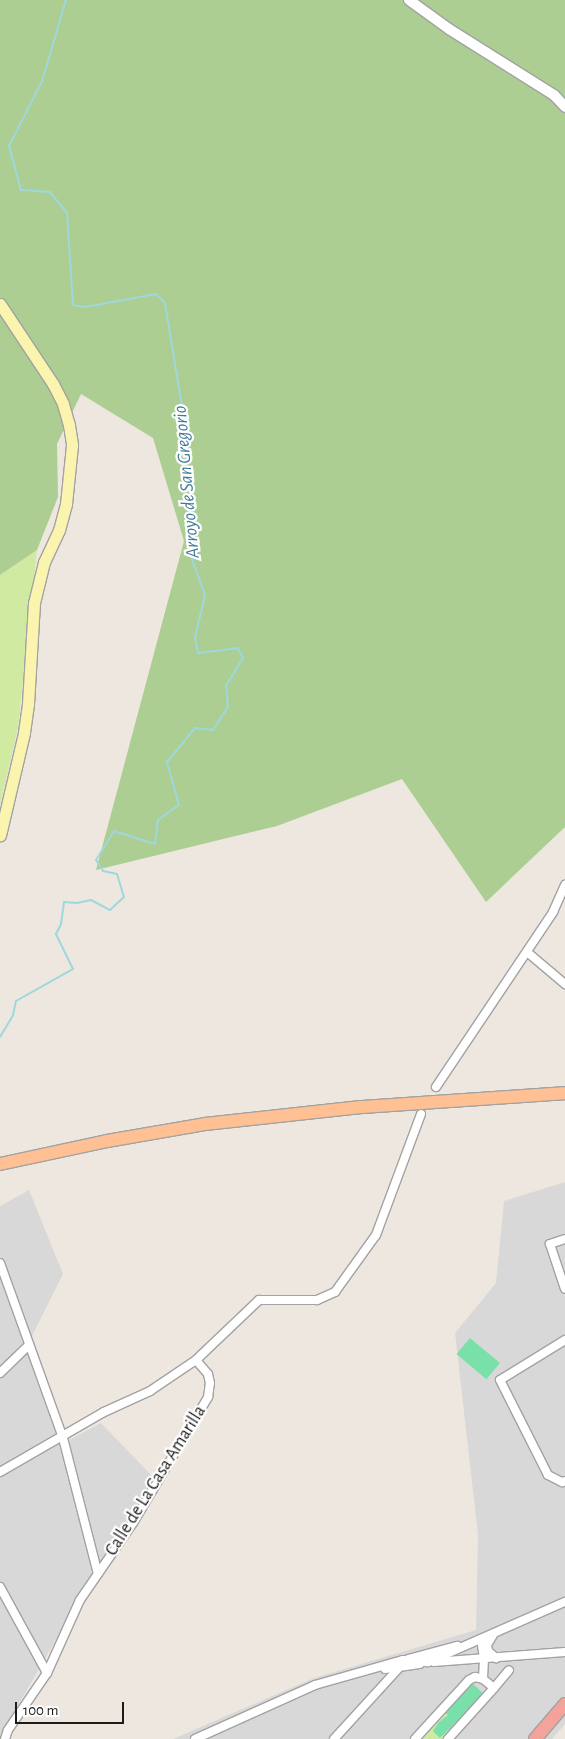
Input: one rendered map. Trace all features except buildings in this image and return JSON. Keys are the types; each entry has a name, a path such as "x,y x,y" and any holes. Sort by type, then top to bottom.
{"highway":[{"path":"535,1739 565,1704"},
{"path":"542,1739 565,1714"}],"main road":[{"path":"0,304 53,384 63,404 72,446 66,504 59,530 44,562 34,603 28,704 24,733 0,835"},
{"path":"0,1164 107,1141 205,1124 361,1107 565,1092"}],"street":[{"path":"409,0 449,29 554,95 565,107"},
{"path":"436,1086 553,912 565,886"},
{"path":"527,952 565,984"},
{"path":"0,1472 63,1438 104,1412 150,1391 196,1360 260,1300 317,1300 335,1292 376,1235 422,1114"},
{"path":"565,1239 550,1244 565,1289"},
{"name":"Calle de La Casa Amarilla","path":"0,1264 28,1346 63,1438 98,1574"},
{"path":"565,1340 500,1380 548,1475 562,1482 565,1481"},
{"path":"0,1373 28,1346"},
{"name":"Calle de La Casa Amarilla","path":"4,1739 8,1730 47,1673 80,1600 133,1522 208,1396 210,1383 208,1374 196,1360"},
{"path":"0,1587 47,1673"},
{"path":"195,1739 315,1685 481,1639 565,1602"},
{"path":"493,1635 487,1645 488,1651 496,1658"},
{"path":"481,1639 484,1659 483,1678"},
{"path":"375,1669 398,1669 428,1662 481,1639"},
{"path":"403,1660 428,1662 565,1652"},
{"path":"334,1739 398,1669"},
{"path":"448,1739 509,1670"},
{"path":"415,1739 469,1680 474,1677 483,1678 494,1688"}],"shaded area":[{"path":"565,1182 565,1724 552,1739 173,1739 314,1678 476,1630 478,1535 455,1333 496,1283 504,1201"},
{"path":"29,1190 63,1274 32,1336 69,1440 101,1423 155,1479 111,1545 3,1731 2,1739 0,1739 0,1206"}],"green space":[{"path":"0,0 565,0 565,827 486,902 402,779 277,826 96,870 184,541 153,438 81,394 57,444 58,497 37,550 0,575"},
{"path":"37,550 18,728 0,805 0,575"},
{"path":"470,1338 500,1363 486,1379 457,1354"},
{"path":"471,1682 484,1694 458,1724 456,1722 440,1738 433,1731 439,1722 448,1715 444,1712"},
{"path":"444,1712 448,1715 439,1722 440,1738 456,1722 458,1724 444,1739 420,1739"}],"waterway":[{"name":"Arroyo de San Gregorio","path":"0,1037 13,1015 16,1001 73,969 56,934 61,924 64,902 77,903 91,900 110,910 124,897 117,874 103,871 96,860 114,831 155,844 158,820 179,805 167,762 195,728 213,730 228,707 226,686 243,658 238,648 198,653 195,637 205,595 192,560 182,407 165,303 156,294 85,307 73,305 67,213 50,192 21,190 9,146 42,81 66,0"}]}
